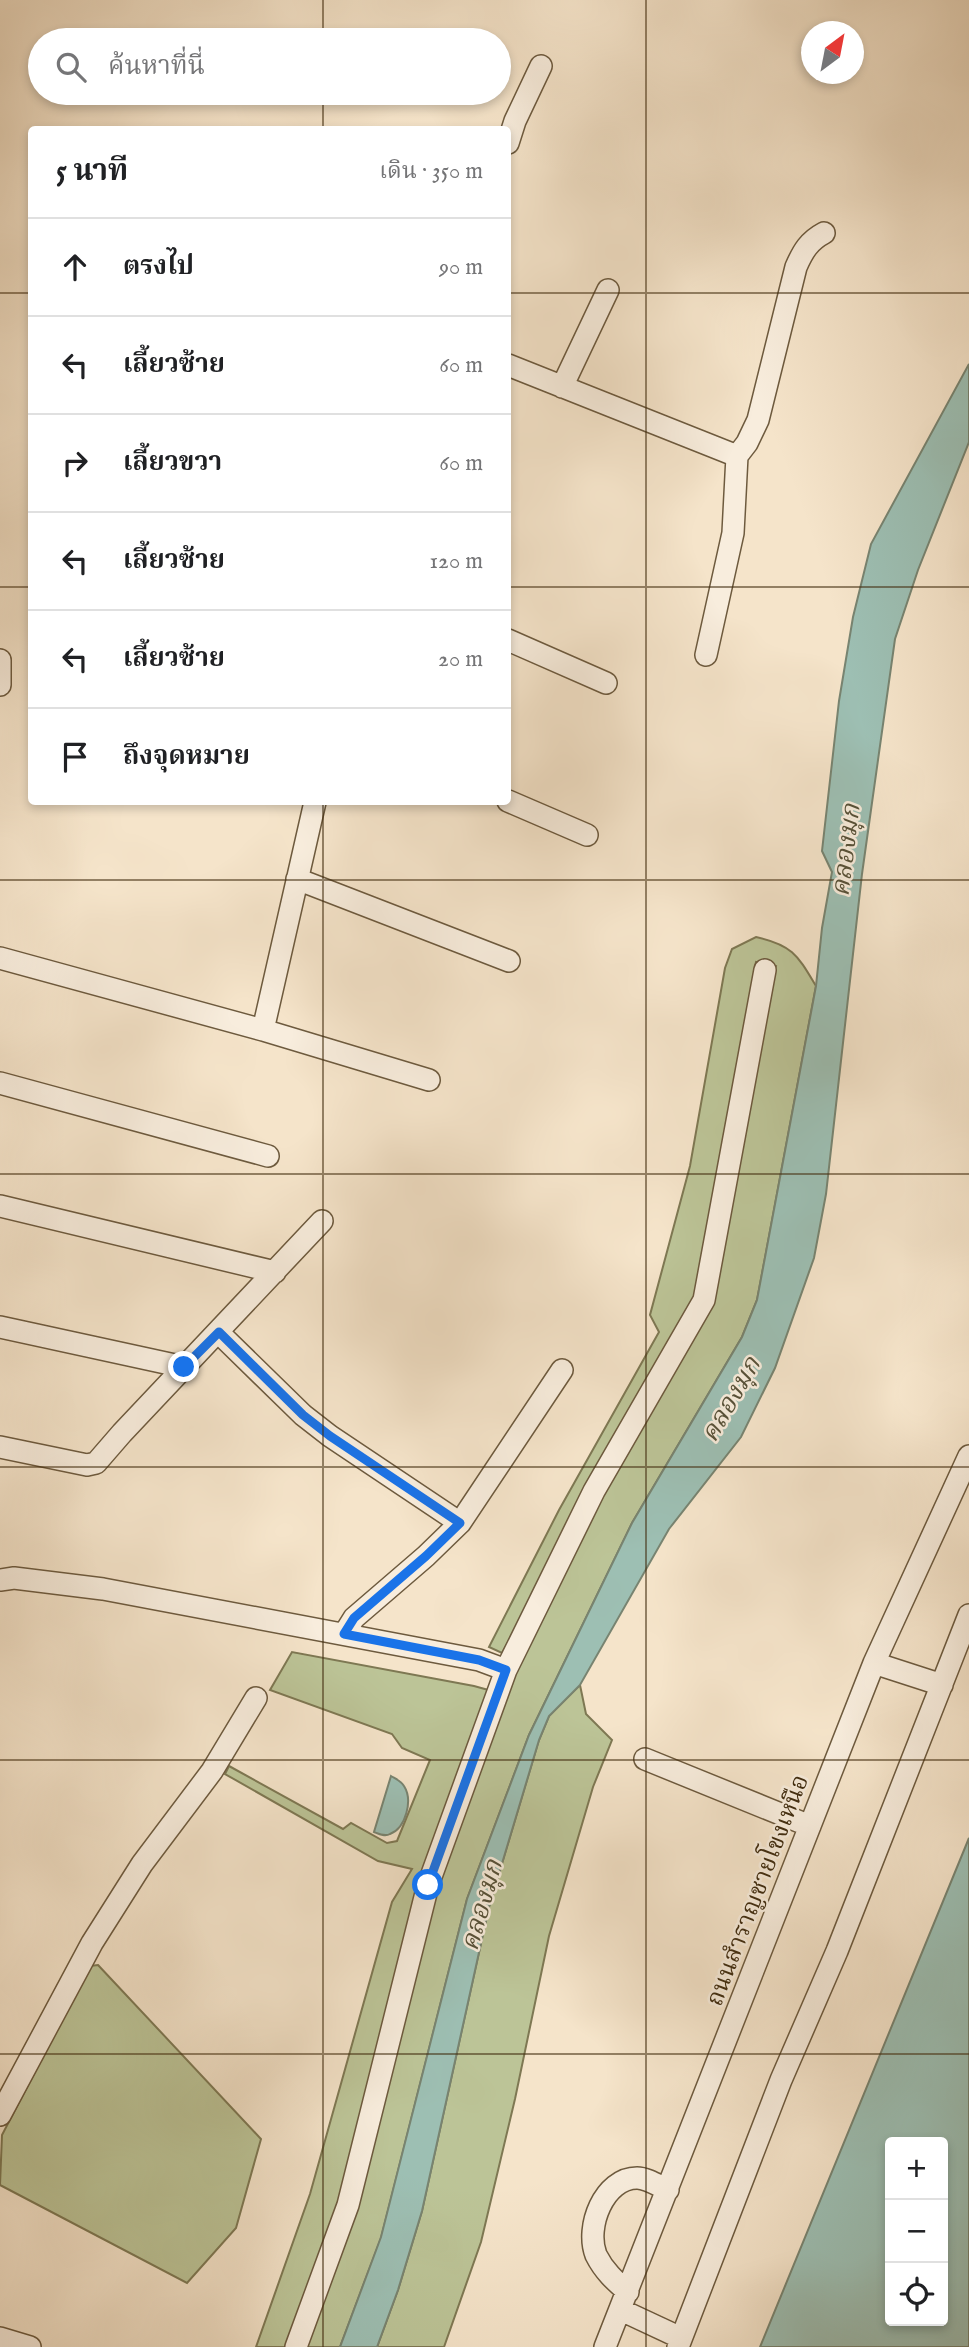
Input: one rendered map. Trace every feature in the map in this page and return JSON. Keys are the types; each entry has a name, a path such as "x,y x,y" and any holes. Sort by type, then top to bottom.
{"street":[{"path":"511,134 541,66"},
{"path":"706,655 733,533 737,456 758,420 796,267 811,240 824,233"},
{"path":"562,387 608,290"},
{"path":"511,366 737,456"},
{"path":"511,641 606,683"},
{"path":"0,660 0,685"},
{"path":"511,802 587,835"},
{"path":"263,1030 314,805"},
{"path":"298,879 509,961"},
{"path":"2,965 263,1030 429,1080"},
{"path":"296,2347 348,2204 428,1885 506,1670 594,1491 704,1300 765,970"},
{"path":"0,1083 268,1156"},
{"path":"0,1206 275,1272"},
{"path":"0,1447 87,1465 96,1463 322,1221"},
{"path":"0,1327 184,1367"},
{"path":"219,1332 303,1415 460,1523"},
{"path":"344,1634 354,1618 460,1523 562,1370"},
{"name":"ถนนสำราญชายโขงเหนือ","path":"604,2347 874,1662 969,1456"},
{"path":"0,1580 14,1578 103,1589 479,1660 506,1670"},
{"path":"668,2190 640,2177 627,2179 614,2186 604,2198 594,2228 595,2252 624,2301 679,2342 781,2080 836,1951 969,1615"},
{"path":"874,1662 942,1685"},
{"path":"0,2115 92,1942 142,1864 212,1771 256,1698"},
{"path":"645,1759 810,1826"},
{"path":"0,2338 30,2347"}],"green space":[{"path":"756,937 778,944 793,953 816,986 757,1300 742,1337 632,1523 529,1735 467,1899 381,2238 340,2347 256,2347 310,2194 392,1902 412,1869 378,1861 225,1774 229,1766 343,1829 351,1823 387,1843 397,1841 430,1760 402,1748 392,1734 270,1690 292,1652 474,1686 503,1694 602,1495 713,1305 776,966 756,962 696,1296 502,1653 489,1647 559,1510 659,1332 650,1315 690,1166 725,968 732,949"},
{"path":"580,1685 586,1714 612,1740 593,1787 549,1936 515,2099 481,2242 444,2347 377,2347 422,2211 489,1907 539,1740 549,1716"},
{"path":"98,1965 261,2139 236,2228 187,2283 0,2185 2,2135 90,1966"}],"water":[{"name":"คลองมุก","path":"969,364 969,442 918,570 895,639 862,874 826,1194 814,1258 775,1368 741,1437 669,1529 580,1685 549,1716 539,1740 489,1907 422,2211 398,2290 377,2347 340,2347 381,2237 467,1899 529,1735 632,1523 742,1337 757,1300 816,986 822,928 832,872 822,851 839,701 853,617 871,544"},
{"path":"391,1776 404,1786 408,1806 404,1820 396,1831 384,1835 374,1832"},
{"path":"969,1838 969,2347 760,2347"}],"route":[{"path":"184,1367 219,1332 303,1415 460,1523 354,1618 344,1634 479,1660 506,1670 428,1885"}]}
